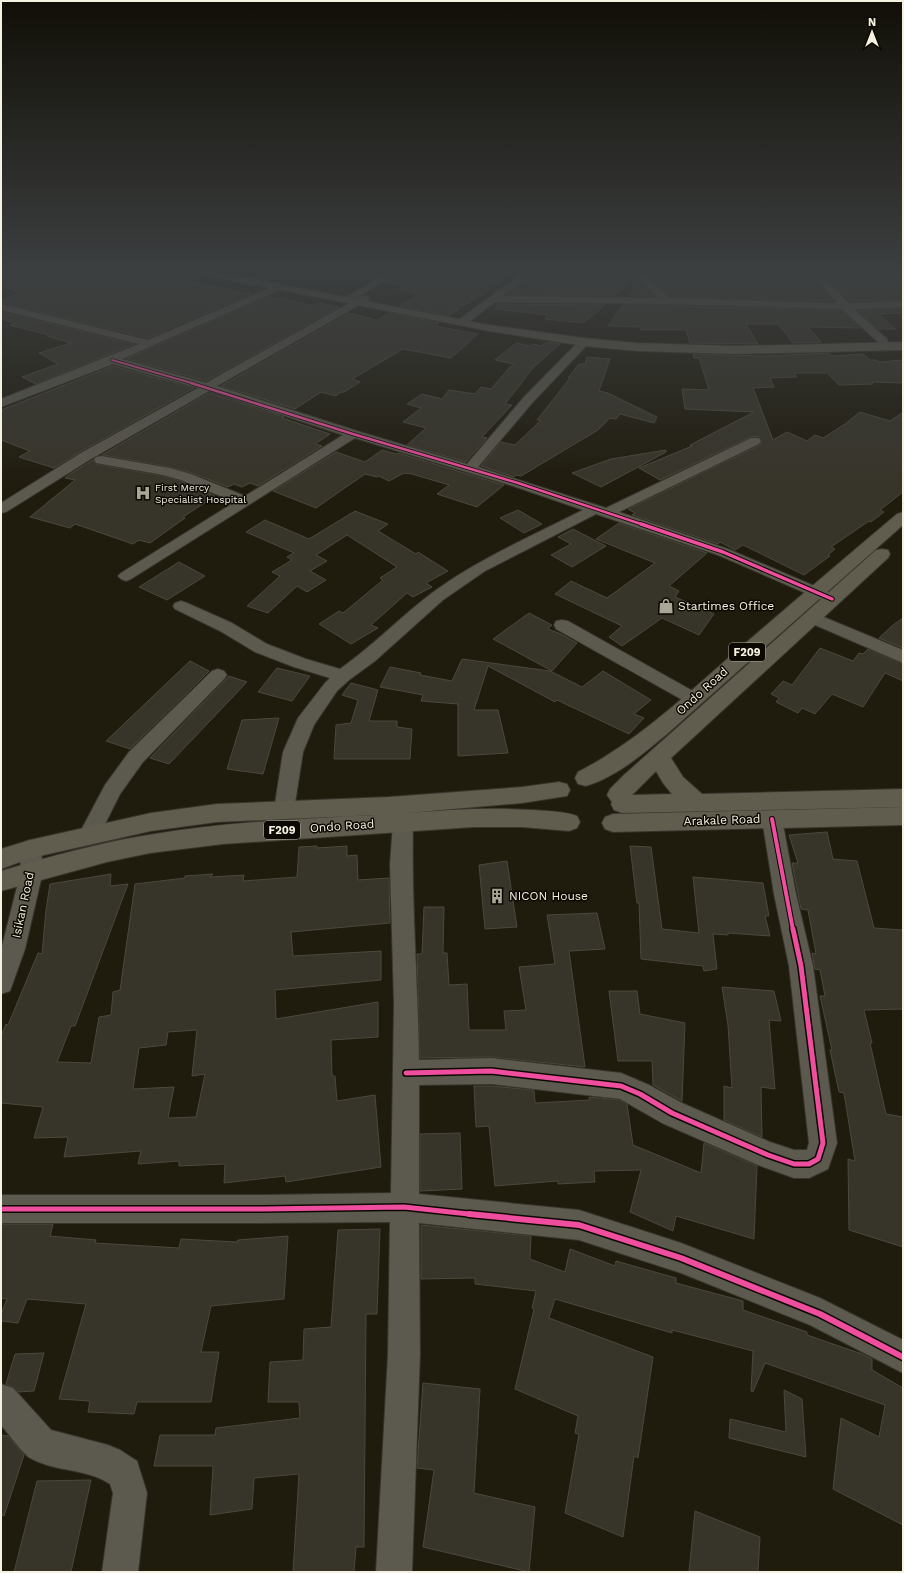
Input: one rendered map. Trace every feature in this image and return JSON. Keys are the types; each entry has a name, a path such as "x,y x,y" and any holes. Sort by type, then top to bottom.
{"main road":[{"path":"610,344 715,350 903,346"},
{"name":"Ondo Road","path":"618,807 660,756 814,618 824,595 903,517"},
{"name":"Ondo Road","path":"586,778 608,768 655,734 694,699 824,595 903,535"},
{"path":"660,756 671,780 678,788 698,803"},
{"path":"586,778 605,783 618,807"},
{"name":"F209","path":"559,790 571,781 586,778"},
{"path":"559,790 556,798 556,806 561,815 582,826"},
{"name":"Ondo Road","path":"1,881 31,860 88,836 150,822 217,813 438,803 559,790"},
{"name":"Arakale Road","path":"618,807 698,803 903,798"},
{"name":"F209","path":"582,826 603,827 618,807"},
{"name":"Arakale Road","path":"618,807 772,819 903,816"},
{"name":"Ondo Road","path":"1,859 31,860 103,853 170,841 257,831 403,822 489,818 543,818 582,826"}],"street":[{"path":"1,403 112,360 144,344"},
{"path":"3,504 280,344"},
{"path":"470,468 528,400 582,344"},
{"path":"112,360 206,387 353,434 470,468 601,511 723,552 824,595"},
{"path":"126,576 353,434"},
{"path":"284,810 293,752 305,723 331,687 369,657 438,597 480,568 755,441"},
{"path":"101,460 165,471 186,477 246,501"},
{"path":"181,606 226,627 261,648 300,663 343,676"},
{"path":"814,618 903,657"},
{"path":"562,625 694,699"},
{"path":"88,836 112,790 136,757 218,675"},
{"path":"406,1072 491,1071 620,1086 640,1094 672,1113 768,1155 794,1164 808,1164 818,1159 822,1144 801,966 785,894 772,819"},
{"path":"394,1572 404,1354 406,1005 401,865 403,822"},
{"name":"Isikan Road","path":"1,983 13,949 31,860"},
{"path":"1,1209 263,1209 404,1207 579,1225 681,1258 820,1314 903,1356"},
{"path":"1,1400 40,1445 108,1462 125,1473 130,1493 120,1572"}],"building":[{"path":"66,344 133,344 36,384 22,377 58,364 39,353"},
{"path":"159,344 272,344 206,381 126,359"},
{"path":"294,344 466,344 451,358 403,349 352,379 360,382 344,392 341,392 336,396 321,392 295,409 221,386"},
{"path":"514,344 530,346 535,344 541,346 543,344 560,344 534,367 505,404 512,405 482,437 487,438 466,462 407,445 426,428 403,422 421,408 407,404 422,394 442,399 449,390 475,394 481,387 491,389 514,364 495,360"},
{"path":"829,353 831,356 863,354 870,360 880,362 903,360 903,383 872,382 873,384 839,385 827,373 794,373 797,377 770,378 774,387 753,388 773,440 787,432 807,441 815,435 823,438 860,412 890,421 903,412 903,492 880,510 884,512 831,547 835,549 828,555 830,556 804,575 743,545 735,550 720,542 718,544 632,515 635,513 628,509 760,445 762,442 759,436 750,437 660,480 639,468 692,446 690,445 754,412 685,409 682,389 709,390 699,358 694,358 693,354 765,356"},
{"path":"587,357 610,359 599,391 608,393 657,417 654,423 620,414 616,419 610,418 598,430 521,476 516,475 514,477 481,466 501,442 515,445 541,420 537,420 579,364 585,364"},
{"path":"113,366 194,388 54,468 19,457 30,451 1,440 1,410"},
{"path":"209,393 284,417 282,418 330,434 315,444 322,446 258,486 250,483 242,487 234,484 228,487 192,473 170,467 102,455"},
{"path":"382,450 396,454 398,453 504,485 477,507 437,494 449,485 404,473 389,481 379,476 377,477 365,474 316,508 273,491 336,452 365,462"},
{"path":"666,450 666,452 601,487 572,473 611,459"},
{"path":"93,460 96,464 163,476 181,481 215,496 183,517 185,518 150,543 139,540 133,544 75,524 70,528 30,517 75,480 65,478"},
{"path":"518,510 542,524 524,533 500,518"},
{"path":"355,511 388,524 378,531 416,554 418,552 448,571 426,583 432,587 413,597 407,593 371,625 378,628 351,644 319,624 339,611 343,613 383,580 380,578 397,567 347,535 316,555 327,561 310,571 326,580 307,592 297,586 268,613 247,606 280,576 272,572 292,560 287,557 294,553 246,532 265,520 309,539"},
{"path":"619,523 707,553 669,586 679,591 675,597 714,614 699,635 662,618 622,646 609,637 622,626 555,594 571,581 607,598 655,563 596,539"},
{"path":"573,529 606,546 572,567 551,555 571,544 558,537"},
{"path":"179,562 205,576 167,600 139,587"},
{"path":"529,613 552,625 548,629 577,643 552,671 493,639"},
{"path":"903,618 903,648 879,638 893,625"},
{"path":"820,648 853,661 859,653 863,654 868,649 903,664 903,681 885,673 863,707 832,694 815,714 802,708 798,713 776,702 779,698 771,694 783,681 792,685"},
{"path":"462,659 550,671 582,687 603,671 651,700 634,714 644,718 629,734 557,700 555,702 488,666 474,710 498,710 508,753 458,756 458,704 421,701 423,695 380,687 390,667 452,681"},
{"path":"190,661 209,671 130,749 106,741"},
{"path":"277,668 310,676 292,701 258,692"},
{"path":"229,676 247,682 169,764 150,758"},
{"path":"351,683 378,690 369,721 397,721 397,727 412,729 410,759 334,759 336,725 351,723 358,700 342,695"},
{"path":"279,718 263,774 227,769 242,720"},
{"path":"827,832 833,859 857,861 874,928 903,930 903,1009 864,1010 886,1114 903,1117 903,1247 849,1230 848,1159 855,1161 844,1093 839,1092 830,1050 832,1050 820,996 825,996 820,970 815,969 812,953 816,954 808,910 801,909 792,863 798,863 789,835"},
{"path":"317,846 317,848 347,846 347,856 357,855 358,880 389,878 390,923 291,932 293,956 381,951 381,980 275,990 276,1019 378,1002 378,1037 331,1040 332,1076 335,1076 337,1101 375,1095 381,1167 286,1182 285,1176 224,1183 225,1164 179,1166 179,1161 138,1164 141,1151 64,1157 68,1137 34,1138 43,1107 1,1103 1,1036 6,1024 8,1025 38,953 42,954 50,884 111,874 110,886 128,884 75,1026 71,1026 57,1062 91,1063 99,1017 111,1015 113,992 120,990 135,884 185,878 185,876 213,874 210,877 244,875 243,881 297,877 299,847","holes":["197,1030 192,1076 205,1074 196,1117 168,1118 174,1087 133,1089 139,1048 166,1045 168,1032"]},
{"path":"630,846 651,847 662,929 699,933 693,877 763,883 769,916 765,916 770,936 728,933 728,935 713,934 717,969 704,971 703,966 641,959 639,903 637,903"},
{"name":"NICON House","path":"507,861 517,927 485,929 479,865"},
{"path":"424,907 444,907 443,953 447,953 449,985 467,984 469,1030 506,1030 504,1011 526,1010 519,967 555,964 547,915 597,913 605,949 569,951 585,1067 491,1057 420,1058 417,954 422,954"},
{"path":"722,987 774,991 781,1021 769,1020 775,1089 761,1087 762,1137 724,1120 724,1086 732,1088 728,1025"},
{"path":"609,991 637,991 640,1014 685,1023 682,1101 653,1085 652,1061 618,1061"},
{"path":"474,1086 534,1090 535,1103 590,1100 589,1097 620,1100 627,1104 633,1145 701,1173 704,1143 757,1166 754,1239 676,1216 673,1231 630,1212 641,1170 594,1171 595,1182 558,1184 558,1181 495,1186 489,1126 476,1127"},
{"path":"460,1133 462,1189 420,1191 420,1134"},
{"path":"1,1224 53,1224 50,1236 96,1240 95,1243 179,1248 181,1239 237,1242 238,1240 288,1236 284,1299 211,1306 201,1352 219,1352 211,1402 137,1402 134,1414 88,1412 90,1401 59,1399 86,1304 27,1299 18,1323 1,1321 1,1314 7,1299 1,1298"},
{"path":"421,1225 531,1236 530,1259 565,1272 570,1249 615,1266 616,1261 676,1278 676,1283 743,1301 743,1310 807,1332 807,1335 862,1354 872,1359 872,1370 903,1388 903,1525 833,1489 841,1418 879,1437 885,1405 765,1363 753,1392 751,1391 753,1351 672,1330 672,1333 555,1299 549,1318 653,1357 638,1458 634,1456 623,1537 565,1513 579,1434 575,1433 578,1416 515,1389 534,1309 532,1308 536,1291 475,1284 475,1278 421,1279"},
{"path":"380,1229 377,1314 366,1314 364,1547 356,1547 354,1572 293,1572 299,1474 254,1478 252,1509 210,1515 213,1466 154,1466 160,1435 215,1435 216,1428 300,1418 299,1402 268,1402 270,1362 303,1360 304,1329 331,1327 338,1230"},
{"path":"44,1353 34,1391 18,1392 13,1387 6,1384 15,1354"},
{"path":"423,1383 480,1389 474,1493 535,1507 529,1572 423,1547 434,1470 417,1468"},
{"path":"784,1390 802,1399 806,1457 729,1438 730,1419 786,1432"},
{"path":"1,1435 8,1436 24,1455 4,1516 1,1515"},
{"path":"91,1480 71,1572 14,1572 37,1481"},
{"path":"695,1511 760,1537 758,1572 689,1572"}],"cycle path":[{"path":"112,360 207,387 353,434 518,483 723,552 832,599"},
{"path":"406,1073 491,1071 621,1086 640,1094 672,1113 768,1155 794,1164 809,1164 818,1159 823,1143 801,966 785,894 772,819"},
{"path":"1,1209 263,1209 404,1207 579,1225 681,1258 820,1314 903,1357"}],"place":[{"name":"First Mercy Specialist Hospital","path":"143,493"},
{"name":"Startimes Office","path":"666,606"},
{"name":"NICON House","path":"497,896"}]}
